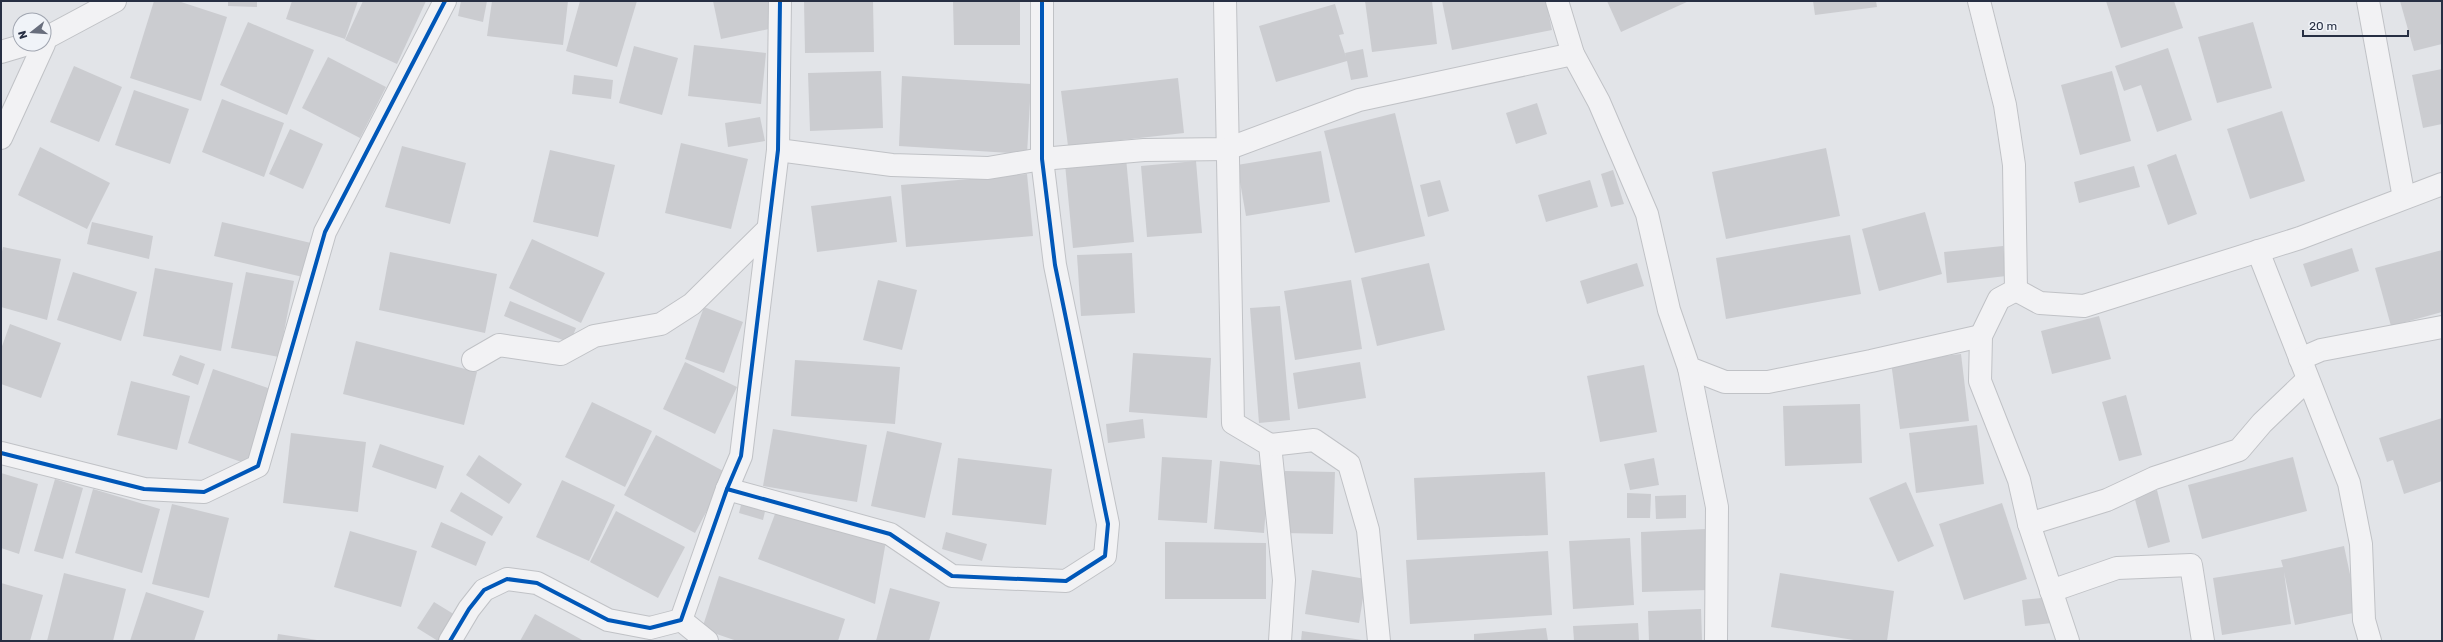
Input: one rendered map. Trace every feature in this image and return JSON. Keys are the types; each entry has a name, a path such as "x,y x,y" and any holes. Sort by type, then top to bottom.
{"street":[{"path":"52,36 116,1"},
{"path":"1,453 144,489 204,492 258,466 326,232 445,1"},
{"path":"681,620 727,489 741,456 767,230 778,150 780,1"},
{"path":"727,489 890,534 952,576 1066,581 1106,556 1108,524 1055,265 1042,159 1042,1"},
{"path":"1225,1 1233,423 1270,445 1314,440 1349,464 1368,530 1379,641"},
{"path":"1557,1 1574,54 1599,102 1647,214 1669,310 1689,368 1717,507 1716,641"},
{"path":"1979,1 2006,105 2014,165 2016,290"},
{"path":"2368,1 2404,198"},
{"path":"1,52 12,49"},
{"path":"1,138 37,52"},
{"path":"778,150 900,165 988,168 1042,159 1144,150 1227,149 1360,100 1574,54"},
{"path":"2016,290 2040,303 2084,306 2300,238 2442,184"},
{"path":"473,360 499,345 562,354 594,336 661,324 692,304 767,230"},
{"path":"2258,251 2307,380 2349,483 2361,544 2364,620 2370,641"},
{"path":"2016,290 1999,299 1981,336 1980,381 2019,480 2029,524 2068,641"},
{"path":"2300,359 2321,350 2442,327"},
{"path":"1689,368 1725,382 1768,382 1871,361 1981,336"},
{"path":"2029,524 2107,500 2154,478 2239,450 2262,423 2307,380"},
{"path":"1270,445 1284,580 1280,641"},
{"path":"2051,591 2117,568 2191,565 2203,641"},
{"path":"450,641 469,609 484,590 507,579 537,583 608,620 650,628 681,620"},
{"path":"681,620 708,641"}],"building":[{"path":"154,1 178,1 227,17 201,101 130,78"},
{"path":"228,1 257,1 257,7 228,6"},
{"path":"292,1 358,1 345,39 286,19"},
{"path":"363,1 426,1 397,64 345,40"},
{"path":"461,1 487,1 483,22 458,16"},
{"path":"492,1 568,1 563,45 487,36"},
{"path":"580,1 637,1 617,67 566,51"},
{"path":"713,1 768,1 774,28 721,39"},
{"path":"804,1 873,1 874,52 805,53"},
{"path":"953,1 1020,1 1020,45 954,45"},
{"path":"1365,1 1432,1 1437,44 1372,52"},
{"path":"1442,1 1546,1 1552,30 1452,50"},
{"path":"1607,1 1689,1 1621,32"},
{"path":"1813,1 1876,1 1877,7 1815,15"},
{"path":"2106,1 2174,1 2183,28 2121,48"},
{"path":"2400,1 2442,1 2442,44 2414,51"},
{"path":"1335,4 1344,34 1339,35 1346,57 1345,53 1363,49 1368,77 1351,80 1347,61 1276,82 1259,26"},
{"path":"248,22 314,50 287,115 220,85"},
{"path":"2253,22 2272,88 2217,103 2198,37"},
{"path":"694,45 766,53 761,104 688,96"},
{"path":"634,46 678,58 662,115 619,103"},
{"path":"2168,48 2192,120 2157,132 2141,85 2124,91 2115,66"},
{"path":"328,57 386,87 360,138 302,108"},
{"path":"74,66 122,87 99,142 50,122"},
{"path":"2442,69 2442,124 2423,128 2412,75"},
{"path":"881,71 883,128 810,131 808,73"},
{"path":"2112,71 2131,141 2080,155 2061,85"},
{"path":"574,75 613,80 611,99 572,94"},
{"path":"902,76 1031,84 1027,154 899,146"},
{"path":"1178,78 1184,133 1068,146 1061,91"},
{"path":"134,90 189,109 170,164 115,145"},
{"path":"222,99 284,123 264,177 202,152"},
{"path":"1537,103 1547,134 1516,144 1506,113"},
{"path":"2282,111 2305,181 2250,199 2227,129"},
{"path":"1395,113 1425,236 1355,253 1324,131"},
{"path":"760,117 765,141 728,147 725,123"},
{"path":"290,129 323,144 303,189 269,174"},
{"path":"681,143 748,159 731,229 665,213"},
{"path":"402,146 466,163 450,224 385,207"},
{"path":"40,147 110,183 87,229 18,195"},
{"path":"1826,148 1840,216 1726,239 1712,172"},
{"path":"550,150 615,165 598,237 533,222"},
{"path":"1321,151 1330,202 1246,216 1237,165"},
{"path":"2176,154 2197,214 2168,225 2147,165"},
{"path":"1126,158 1134,242 1073,248 1065,164"},
{"path":"1196,161 1202,233 1147,237 1141,166"},
{"path":"2134,166 2140,187 2079,203 2074,182"},
{"path":"1613,170 1624,204 1611,207 1601,174"},
{"path":"1027,174 1033,236 906,247 901,185"},
{"path":"1440,180 1449,211 1428,217 1420,185"},
{"path":"1590,180 1598,207 1546,222 1538,195"},
{"path":"891,196 897,242 817,252 811,206"},
{"path":"1925,212 1942,274 1879,291 1862,229"},
{"path":"92,222 153,236 149,259 87,244"},
{"path":"222,222 311,243 303,277 214,256"},
{"path":"1850,235 1861,294 1726,319 1716,258"},
{"path":"532,239 605,273 581,323 509,288"},
{"path":"2003,246 2006,276 1947,283 1944,252"},
{"path":"3,247 61,259 47,320 1,307 1,256"},
{"path":"2352,248 2359,271 2311,287 2303,264"},
{"path":"2442,250 2442,312 2391,326 2375,268"},
{"path":"390,252 497,274 485,333 379,310"},
{"path":"1132,253 1135,313 1081,316 1077,255"},
{"path":"1429,263 1445,330 1377,346 1361,278"},
{"path":"1637,263 1644,286 1587,304 1580,281"},
{"path":"155,268 233,283 221,351 143,336"},
{"path":"73,272 137,292 121,341 57,320"},
{"path":"246,272 294,281 279,357 231,348"},
{"path":"878,280 917,290 902,350 863,340"},
{"path":"1351,280 1362,349 1295,360 1284,291"},
{"path":"510,301 576,328 570,343 504,316"},
{"path":"1280,306 1290,420 1259,423 1250,308"},
{"path":"704,307 743,322 724,373 685,359"},
{"path":"2099,316 2111,359 2052,374 2041,331"},
{"path":"10,324 61,343 41,398 1,384 1,349"},
{"path":"356,341 477,372 464,425 343,394"},
{"path":"1133,353 1211,358 1207,418 1129,412"},
{"path":"1961,354 1969,421 1900,429 1891,362"},
{"path":"180,355 205,364 198,385 172,375"},
{"path":"795,360 900,367 895,424 791,416"},
{"path":"685,362 737,387 715,434 663,409"},
{"path":"1360,362 1366,398 1298,409 1293,373"},
{"path":"1644,365 1657,432 1600,442 1587,376"},
{"path":"213,369 271,389 247,464 188,443"},
{"path":"131,381 190,396 177,450 117,435"},
{"path":"2126,395 2142,455 2119,461 2102,402"},
{"path":"592,402 652,431 625,487 565,457"},
{"path":"1860,404 1862,463 1785,466 1783,406"},
{"path":"2442,418 2442,481 2404,494 2393,460 2387,462 2379,438"},
{"path":"1143,419 1145,438 1108,443 1106,424"},
{"path":"1977,425 1984,484 1916,493 1909,433"},
{"path":"773,429 867,445 857,502 763,486"},
{"path":"887,431 942,443 925,518 871,506"},
{"path":"291,433 366,442 358,512 283,503"},
{"path":"656,435 727,473 695,533 624,495"},
{"path":"380,444 444,466 436,489 372,467"},
{"path":"479,455 522,484 509,504 466,475"},
{"path":"1162,457 1212,460 1207,523 1158,520"},
{"path":"2293,457 2307,511 2202,539 2188,485"},
{"path":"958,458 1052,469 1046,525 952,515"},
{"path":"1654,458 1659,485 1630,490 1624,464"},
{"path":"1220,461 1269,466 1264,533 1214,529"},
{"path":"1285,471 1335,472 1333,534 1284,533"},
{"path":"1545,472 1548,535 1417,540 1414,478"},
{"path":"1,473 38,484 19,554 1,548"},
{"path":"55,479 83,488 63,559 34,551"},
{"path":"562,480 615,505 589,561 536,537"},
{"path":"1906,482 1934,546 1898,562 1869,498"},
{"path":"93,489 160,509 142,573 75,553"},
{"path":"2157,490 2170,542 2148,548 2134,496"},
{"path":"461,492 503,517 492,536 450,511"},
{"path":"1627,493 1651,494 1650,518 1627,518"},
{"path":"1686,495 1686,518 1656,519 1655,496"},
{"path":"743,497 767,503 763,520 739,513"},
{"path":"2002,503 2027,579 1964,600 1939,524"},
{"path":"172,504 229,518 209,598 152,584"},
{"path":"616,511 685,547 658,598 590,562"},
{"path":"775,514 886,541 875,604 758,559"},
{"path":"441,522 486,542 476,566 431,547"},
{"path":"1706,529 1708,590 1642,592 1641,532"},
{"path":"350,531 417,551 401,607 334,587"},
{"path":"946,532 987,544 982,561 942,549"},
{"path":"1630,538 1634,605 1573,609 1569,541"},
{"path":"1165,542 1266,543 1266,599 1165,599"},
{"path":"2344,546 2358,612 2295,625 2284,572 2291,624 2222,635 2213,578 2283,567 2281,560"},
{"path":"1548,551 1552,615 1410,624 1406,560"},
{"path":"1312,570 1366,579 1359,623 1305,614"},
{"path":"64,573 126,589 113,641 47,641"},
{"path":"1780,573 1894,591 1887,641 1860,641 1771,627"},
{"path":"719,576 845,619 838,641 737,641 702,629"},
{"path":"1,583 43,595 30,641 1,641"},
{"path":"890,588 940,602 929,641 876,641"},
{"path":"146,592 204,611 194,641 130,641"},
{"path":"2050,597 2052,623 2025,626 2022,600"},
{"path":"434,602 460,618 445,641 438,641 417,628"},
{"path":"1701,609 1702,641 1649,641 1648,611"},
{"path":"535,614 584,641 520,641"},
{"path":"1638,623 1639,641 1574,641 1573,626"},
{"path":"1546,628 1548,641 1474,641 1474,634"},
{"path":"1302,631 1362,640 1362,641 1301,641"},
{"path":"278,634 317,640 317,641 277,641"}],"cycle path":[{"path":"1,453 144,489 204,492 258,466 325,232 445,1"},
{"path":"450,641 469,609 484,590 507,579 537,583 608,620 650,628 681,620 727,489 741,456 778,150 780,1"},
{"path":"727,489 890,534 952,576 1066,581 1105,556 1108,524 1055,265 1042,159 1042,1"}]}
